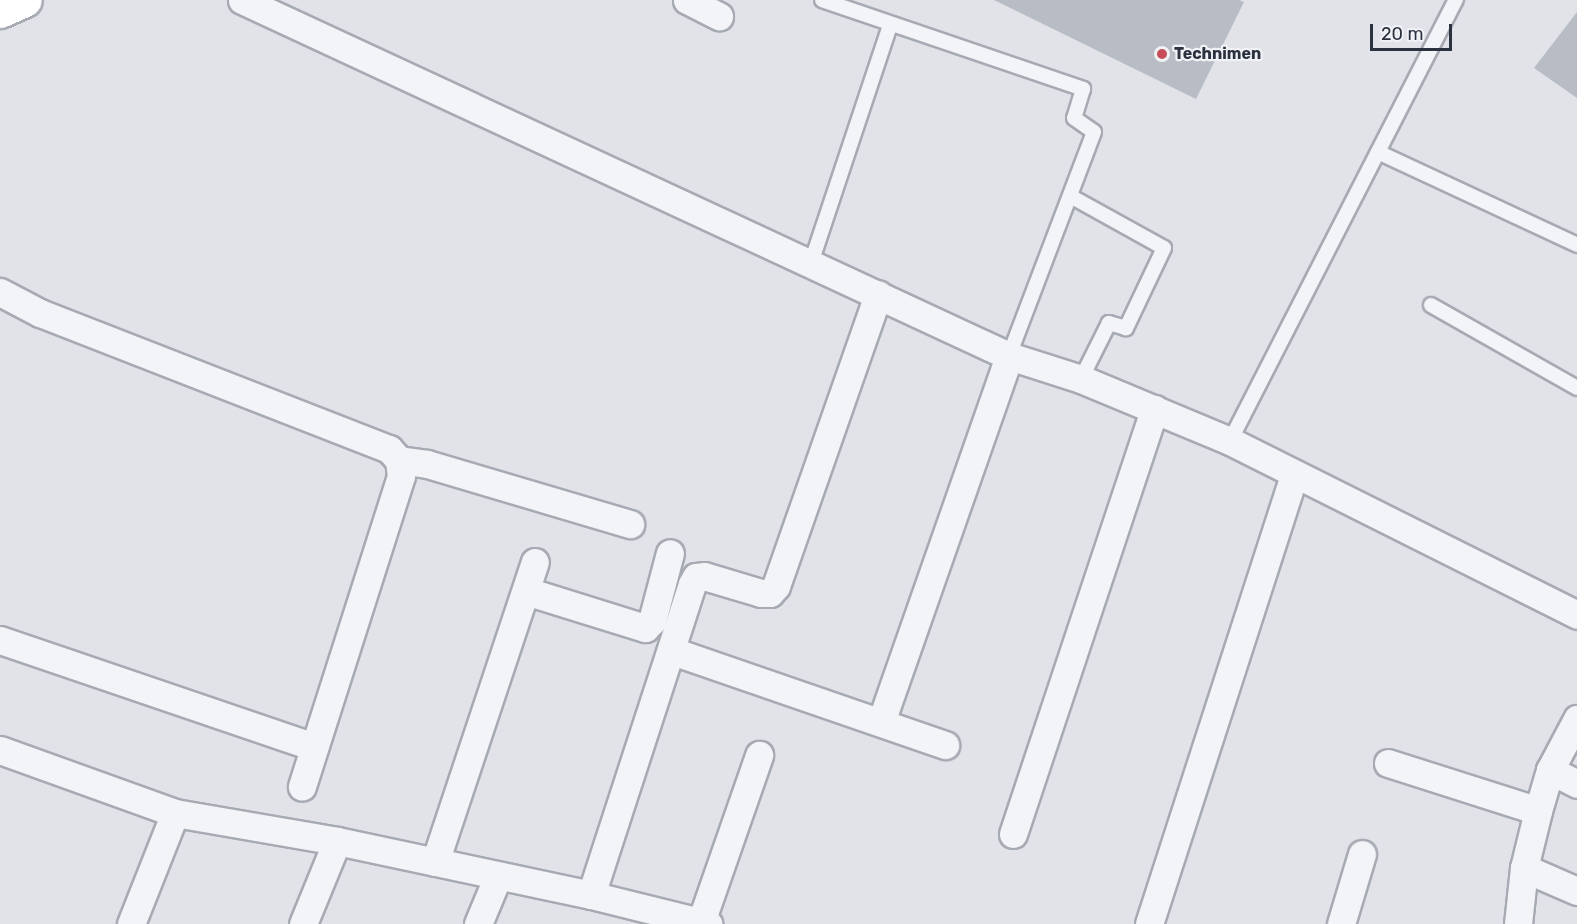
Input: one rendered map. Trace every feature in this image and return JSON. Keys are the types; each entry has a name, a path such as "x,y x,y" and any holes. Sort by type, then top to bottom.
{"main road":[{"path":"0,11 26,0"}],"street":[{"path":"242,0 1009,356 1081,379 1230,441 1577,615"},
{"path":"687,0 719,16"},
{"path":"0,292 40,314 389,449 399,460 401,476 302,787"},
{"path":"591,895 696,578 704,576 761,593 770,593 776,586 878,294"},
{"path":"881,722 1009,356"},
{"path":"1013,834 1154,409"},
{"path":"399,460 427,464 630,524"},
{"path":"1149,924 1294,474"},
{"path":"526,591 635,628 645,628 652,621 670,553"},
{"path":"435,862 535,562"},
{"path":"0,640 314,747"},
{"path":"672,651 945,745"},
{"path":"1518,924 1524,868 1538,811 1551,770 1577,719"},
{"path":"0,750 175,813 337,841 591,895 661,919 704,923 759,755"},
{"path":"1389,763 1538,811"},
{"path":"1551,770 1577,784"},
{"path":"131,924 175,813"},
{"path":"303,924 337,841"},
{"path":"1341,924 1362,854"},
{"path":"1524,868 1577,891"},
{"path":"478,924 498,876"}],"lane":[{"path":"822,0 890,25 962,45 1083,89 1074,118 1094,132 1009,356"},
{"path":"1230,441 1456,0"},
{"path":"811,263 890,25"},
{"path":"1378,152 1577,245"},
{"path":"1071,197 1164,248 1126,328 1110,323 1081,379"},
{"path":"1431,305 1577,388"}],"building":[{"name":"Technimen","path":"994,0 1239,0 1244,2 1196,99"},
{"path":"1577,12 1577,98 1534,68"}],"place":[{"name":"Technimen","path":"1162,54"}]}
